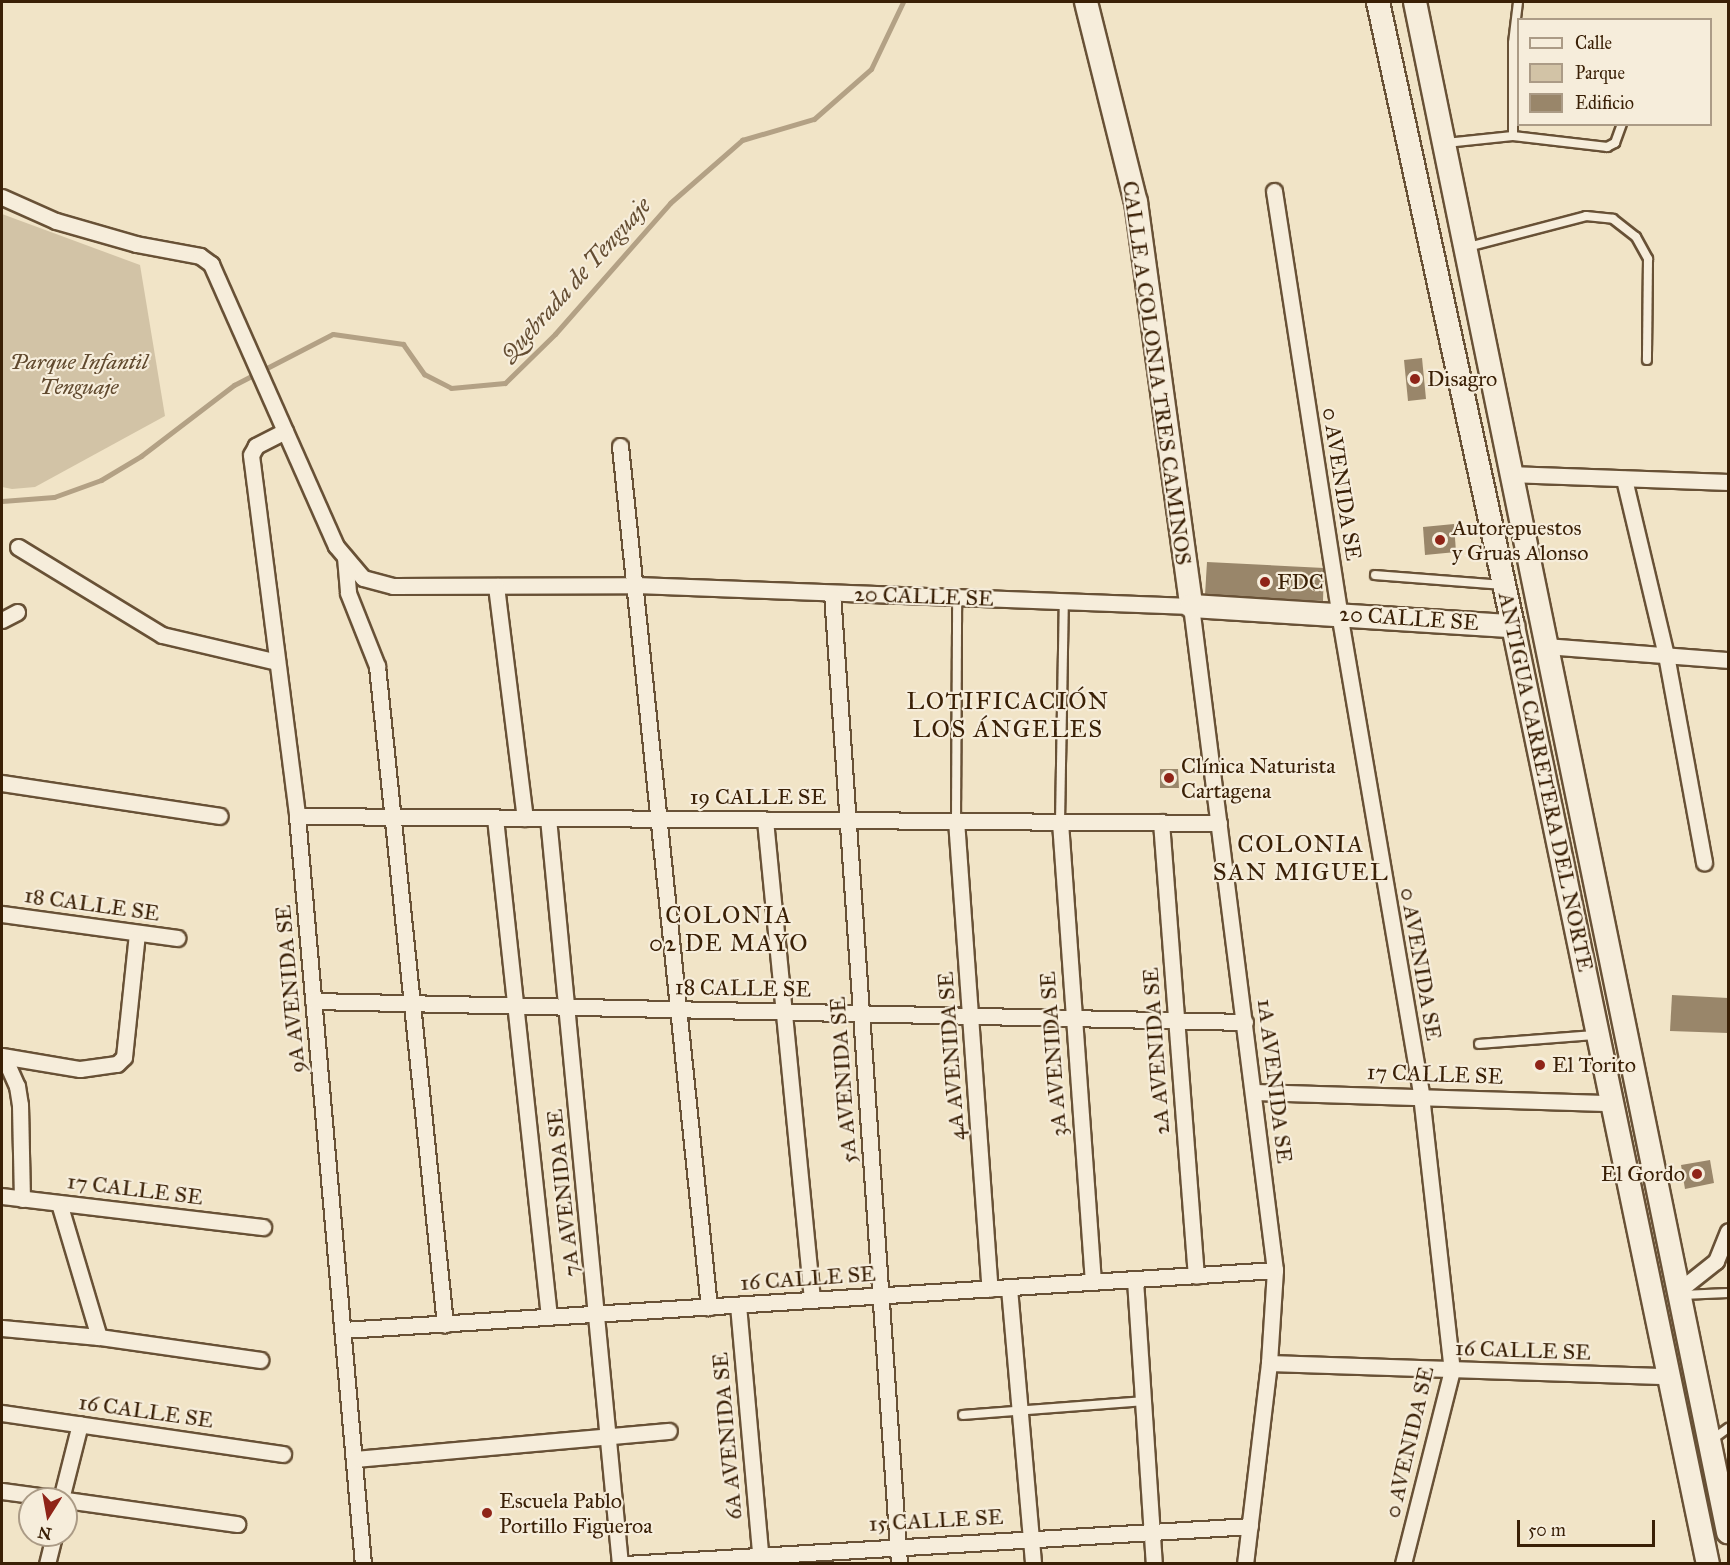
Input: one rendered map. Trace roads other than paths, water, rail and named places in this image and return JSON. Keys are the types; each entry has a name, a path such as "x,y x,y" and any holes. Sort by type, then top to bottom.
{"main road":[{"name":"CALLE A COLONIA TRES CAMINOS","path":"1086,2 1136,201 1191,606"},
{"name":"ANTIGUA CARRETERA DEL NORTE","path":"1377,2 1513,626 1708,1563"},
{"name":"ANTIGUA CARRETERA DEL NORTE","path":"1415,2 1677,1294 1728,1528"},
{"name":"20 CALLE SE","path":"1191,606 1339,613 1513,626"}],"street":[{"name":"0 AVENIDA SE","path":"1274,191 1339,613 1420,1095 1452,1370 1403,1563"},
{"path":"2,197 56,221 136,244 200,256 211,264 336,546 345,557 348,593 377,666 390,817 445,1324"},
{"name":"9A AVENIDA SE","path":"285,431 256,446 251,455 297,816 363,1563"},
{"path":"620,447 709,1307"},
{"path":"1509,474 1728,482"},
{"path":"1624,478 1666,655 1704,863"},
{"path":"18,547 162,635 277,662"},
{"name":"20 CALLE SE","path":"345,557 363,578 393,586 636,585 1191,606"},
{"path":"496,586 525,818"},
{"name":"5A AVENIDA SE","path":"832,593 899,1563"},
{"name":"1A AVENIDA SE","path":"1191,606 1275,1270 1269,1363 1245,1563"},
{"path":"2,620 17,612"},
{"path":"1546,646 1728,660"},
{"path":"2,783 220,816"},
{"name":"19 CALLE SE","path":"297,816 1219,823"},
{"path":"495,818 549,1317"},
{"name":"7A AVENIDA SE","path":"548,818 620,1563"},
{"path":"765,820 812,1300"},
{"name":"4A AVENIDA SE","path":"956,820 990,1289"},
{"name":"3A AVENIDA SE","path":"1060,822 1093,1282"},
{"name":"2A AVENIDA SE","path":"1161,822 1196,1276"},
{"name":"18 CALLE SE","path":"2,914 177,938"},
{"path":"3,1056 80,1069 117,1064 124,1057 137,934"},
{"name":"18 CALLE SE","path":"313,1001 1245,1022"},
{"path":"3,1056 17,1086 20,1105 22,1199"},
{"name":"17 CALLE SE","path":"1254,1092 1420,1095 1613,1103"},
{"name":"17 CALLE SE","path":"2,1196 263,1227"},
{"path":"58,1203 99,1337"},
{"path":"1677,1294 1716,1261 1728,1231"},
{"name":"16 CALLE SE","path":"343,1330 1275,1270"},
{"path":"1135,1280 1154,1563"},
{"path":"1009,1288 1033,1563"},
{"name":"6A AVENIDA SE","path":"738,1305 761,1559"},
{"path":"2,1328 99,1337 260,1360"},
{"name":"16 CALLE SE","path":"1269,1363 1668,1376"},
{"name":"16 CALLE SE","path":"2,1413 283,1454"},
{"path":"66,1487 80,1424"},
{"path":"354,1459 609,1439 669,1431"},
{"path":"2,1491 18,1493"},
{"path":"78,1501 237,1524"},
{"name":"15 CALLE SE","path":"626,1563 761,1559 898,1545 1250,1526"},
{"path":"47,1563 51,1547"}],"lane":[{"path":"1517,18 1518,2"},
{"path":"1514,136 1517,22"},
{"path":"1443,144 1514,136 1607,147 1615,143 1621,126"},
{"path":"1464,248 1586,216 1613,219 1636,237 1648,259 1647,360"},
{"path":"1375,575 1504,585"},
{"path":"956,820 957,597"},
{"path":"1060,822 1064,601"},
{"path":"1479,1044 1599,1034"},
{"path":"1677,1294 1728,1293"},
{"path":"963,1415 1144,1401"},
{"path":"1709,1442 1728,1428"}],"waterway":[{"name":"Quebrada de Tenguaje","path":"2,501 54,497 101,480 141,456 234,385 333,334 403,344 424,374 451,388 505,383 555,334 670,203 742,140 814,119 871,69 903,2"}],"place":[{"name":"Disagro","path":"1415,379"},
{"name":"Autorepuestos y Gruas Alonso","path":"1440,540"},
{"name":"FDC","path":"1265,582"},
{"name":"Clínica Naturista Cartagena","path":"1169,778"},
{"name":"El Torito","path":"1540,1065"},
{"name":"El Gordo","path":"1697,1174"},
{"name":"Escuela Pablo Portillo Figueroa","path":"487,1513"}],"district":[{"name":"LOTIFICACIÓN LOS ÁNGELES","path":"1008,716"},
{"name":"COLONIA SAN MIGUEL","path":"1301,859"},
{"name":"COLONIA 02 DE MAYO","path":"729,930"}],"park label":[{"name":"Parque Infantil Tenguaje","path":"79,374"}]}
